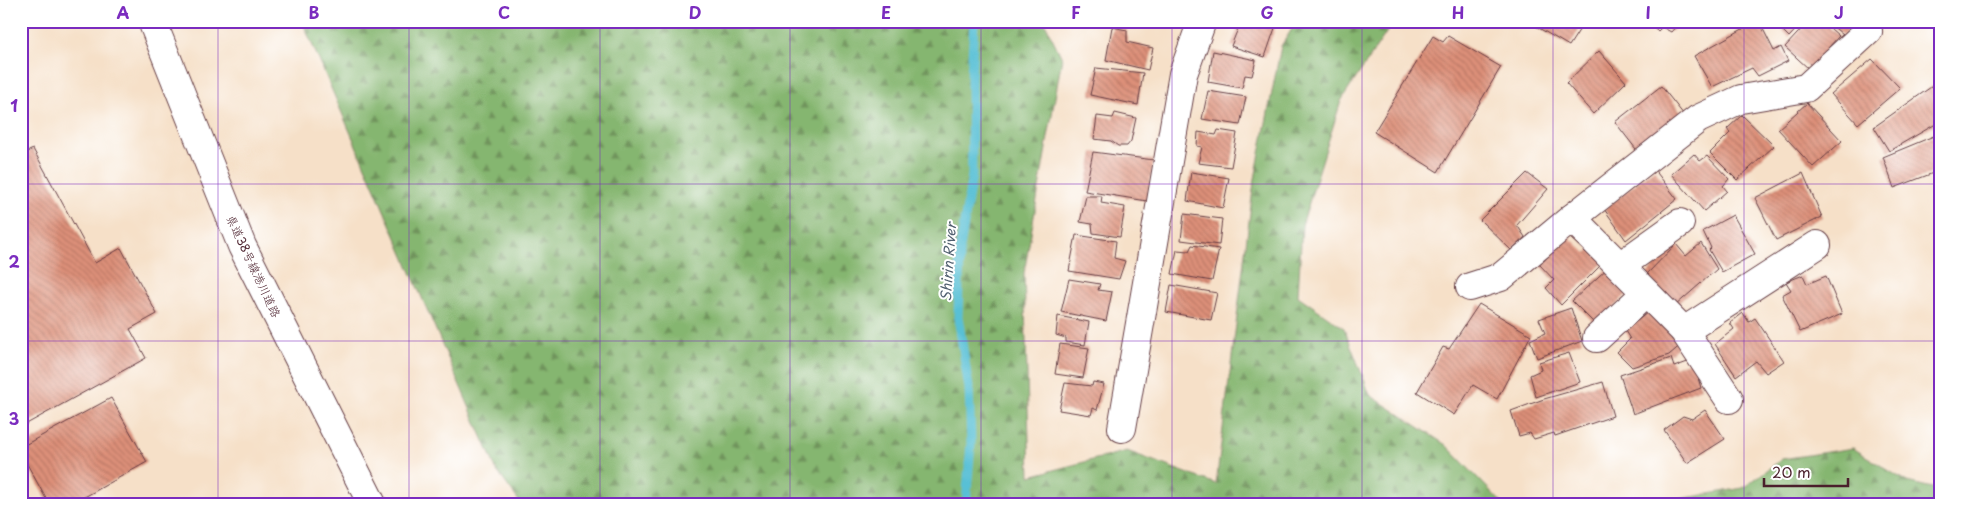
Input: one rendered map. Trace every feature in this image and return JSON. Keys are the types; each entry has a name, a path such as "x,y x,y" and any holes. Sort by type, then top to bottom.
{"street":[{"name":"県道38号線港川道路","path":"152,21 242,246 372,504"},
{"path":"1122,428 1183,74 1202,21"},
{"path":"1470,287 1501,277 1572,218 1698,119 1741,99 1806,88 1868,31 1865,21"},
{"path":"1572,218 1684,331 1729,398"},
{"path":"1620,266 1680,223"},
{"path":"1684,331 1817,245"},
{"path":"1597,338 1646,293"}],"green space":[{"path":"302,21 1044,21 1062,58 1024,273 1030,476 1127,451 1216,484 1253,189 1281,46 1297,21 1394,21 1341,101 1302,225 1298,296 1344,328 1370,395 1446,445 1503,504 521,504 497,471"},
{"path":"1853,448 1907,482 1941,490 1941,504 1651,504 1743,488 1782,459"}],"building":[{"path":"1136,21 1154,21 1153,26"},
{"path":"1241,21 1251,21 1275,28 1265,57 1231,46"},
{"path":"1527,21 1585,21 1569,46"},
{"path":"1647,21 1681,21 1671,32 1662,27 1658,31"},
{"path":"1759,21 1774,51 1781,47 1788,61 1758,76 1752,68 1712,87 1694,56"},
{"path":"1773,21 1804,21 1789,37"},
{"path":"1809,21 1822,21 1839,36 1809,69 1785,47"},
{"path":"1827,21 1856,21 1843,35"},
{"path":"1112,27 1127,30 1127,42 1153,48 1148,70 1106,60"},
{"path":"1433,36 1443,42 1448,36 1501,67 1438,172 1374,132"},
{"path":"1213,51 1256,60 1252,76 1245,75 1242,88 1208,82"},
{"path":"1599,51 1626,82 1593,114 1566,83"},
{"path":"1872,59 1900,88 1858,124 1831,94"},
{"path":"1096,68 1143,73 1138,105 1090,95"},
{"path":"1941,80 1941,121 1889,151 1874,127"},
{"path":"1661,86 1684,115 1639,153 1615,122"},
{"path":"1208,91 1246,97 1240,125 1202,119"},
{"path":"1807,103 1842,141 1813,167 1778,129"},
{"path":"1115,113 1136,118 1131,141 1127,146 1118,146 1111,141 1094,139 1097,116 1113,118"},
{"path":"1742,115 1774,146 1737,180 1710,153 1730,133 1727,129"},
{"path":"1218,130 1237,133 1231,167 1198,163 1202,147 1197,146 1198,132 1216,135"},
{"path":"1941,133 1941,170 1894,188 1883,157"},
{"path":"33,149 95,263 121,248 157,314 130,329 146,358 21,427 21,155"},
{"path":"1093,152 1154,160 1147,201 1085,191"},
{"path":"1694,154 1700,161 1707,156 1729,179 1723,186 1727,191 1704,211 1671,174"},
{"path":"1654,169 1677,199 1626,240 1604,209"},
{"path":"1191,172 1229,178 1223,208 1187,201"},
{"path":"1527,173 1548,189 1517,225 1525,237 1511,250 1480,220"},
{"path":"1803,173 1822,217 1776,240 1755,198"},
{"path":"1086,196 1102,196 1101,203 1125,207 1120,237 1093,233 1092,224 1080,222"},
{"path":"1184,214 1222,219 1219,245 1181,240"},
{"path":"1733,215 1755,254 1722,272 1709,250 1711,248 1703,231"},
{"path":"1076,235 1116,241 1114,258 1125,261 1119,279 1069,271"},
{"path":"1567,235 1586,253 1593,247 1606,260 1561,305 1546,288 1554,280 1540,265"},
{"path":"1701,243 1717,269 1675,306 1646,275 1676,244 1686,256"},
{"path":"1192,245 1219,249 1212,281 1172,274 1177,250 1189,251"},
{"path":"1611,265 1633,288 1596,325 1572,301"},
{"path":"1803,275 1807,284 1826,276 1842,314 1800,332 1782,295 1791,290 1786,282"},
{"path":"1069,279 1100,284 1098,290 1112,292 1106,321 1061,312"},
{"path":"1171,285 1217,293 1211,320 1166,312"},
{"path":"1479,304 1531,335 1497,399 1473,385 1454,415 1417,392 1443,347 1449,349"},
{"path":"1571,308 1582,341 1537,358 1530,340 1545,333 1539,319"},
{"path":"1653,308 1683,343 1669,355 1632,367 1617,352 1630,339 1625,331"},
{"path":"1743,313 1749,322 1755,318 1784,361 1766,373 1756,361 1736,376 1715,344 1734,329 1730,323"},
{"path":"1058,316 1089,322 1085,345 1066,342 1066,338 1056,335"},
{"path":"1060,344 1089,348 1083,378 1055,374"},
{"path":"1569,353 1580,382 1536,397 1530,375 1541,370 1539,362"},
{"path":"1671,358 1674,367 1693,360 1701,388 1633,414 1620,375"},
{"path":"1093,382 1104,384 1097,410 1093,408 1091,415 1059,410 1065,383 1092,386"},
{"path":"1603,382 1613,416 1555,436 1554,433 1534,439 1530,433 1519,436 1511,411 1544,399"},
{"path":"111,398 147,462 72,504 49,504 21,453 21,447"},
{"path":"1705,410 1725,439 1687,463 1664,430 1683,416 1692,419"}],"waterway":[{"name":"Shirin River","path":"966,504 971,443 969,388 958,317 960,248 972,175 971,78 974,21"}]}
